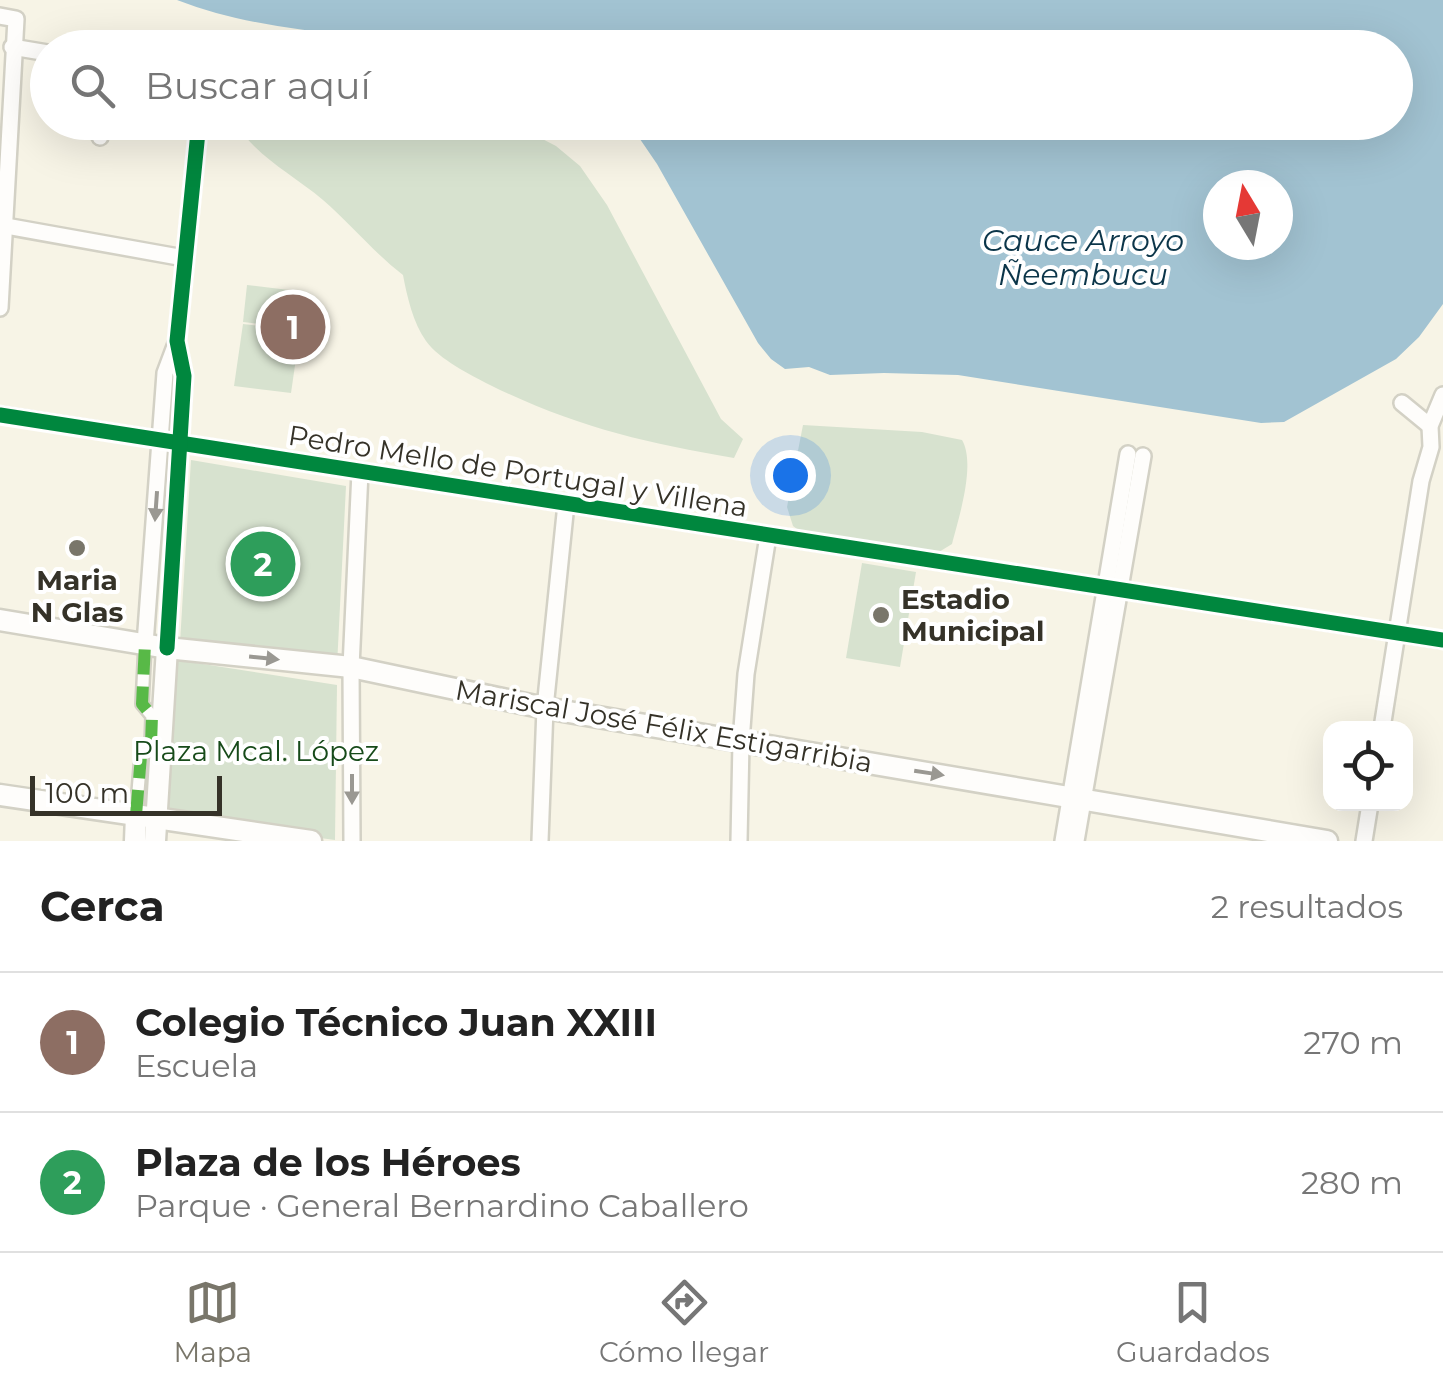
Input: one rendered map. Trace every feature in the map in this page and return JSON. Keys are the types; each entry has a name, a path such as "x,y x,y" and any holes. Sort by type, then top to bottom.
{"main road":[{"name":"Mariscal José Félix Estigarribia","path":"0,620 167,648 351,667 545,708 1327,841"},
{"path":"135,841 146,816 167,648"},
{"path":"0,795 310,841"},
{"path":"146,816 155,841"}],"street":[{"path":"0,308 8,18"},
{"path":"167,648 184,376 178,341 197,140"},
{"path":"2,225 184,258"},
{"path":"146,816 141,756 151,744 152,716 142,704 146,644 165,374 178,341"},
{"path":"1430,426 1443,396"},
{"path":"1375,721 1421,481 1437,448 1430,426 1402,403"},
{"name":"Pedro Mello de Portugal y Villena","path":"0,415 1443,640"},
{"path":"1063,841 1076,797 1135,455"},
{"path":"352,841 351,667 360,472"},
{"path":"540,841 545,708 566,504"},
{"path":"739,841 746,674 768,536"},
{"path":"1383,721 1393,632"},
{"path":"1076,797 1076,841"},
{"path":"1356,841 1361,811"},
{"path":"1364,841 1369,811"}],"green space":[{"path":"249,140 544,140 556,146 580,166 607,205 721,419 743,439 734,458 639,439 580,422 521,399 447,360 421,334 403,275 323,200"},
{"path":"247,285 305,292 300,329 243,322"},
{"path":"243,324 300,331 291,393 234,386"},
{"path":"803,425 922,432 962,440 967,476 952,544 934,555 904,547 842,542 801,532 793,526 787,507"},
{"path":"191,460 346,486 337,666 180,643"},
{"name":"Estadio Municipal","path":"862,563 916,572 900,667 846,658"},
{"name":"Plaza Mcal. López","path":"177,660 337,685 335,840 167,817"}],"water":[{"name":"Cauce Arroyo Ñeembucu","path":"177,0 1443,0 1443,304 1419,337 1396,359 1284,422 1261,423 958,375 830,375 809,367 785,369 758,343 641,140 1413,140 1413,30 306,30 275,26"}],"marked path":[{"path":"136,815 141,756 151,744 152,716 142,704 145,644"}],"cycle path":[{"path":"167,648 184,376 177,341 197,140"},
{"path":"0,415 1443,640"}],"place":[{"name":"Colegio Técnico Juan XXIII","path":"293,327"},
{"name":"Maria N Glas","path":"77,548"},
{"name":"Plaza de los Héroes","path":"263,564"},
{"name":"Estadio Municipal","path":"881,615"}]}
